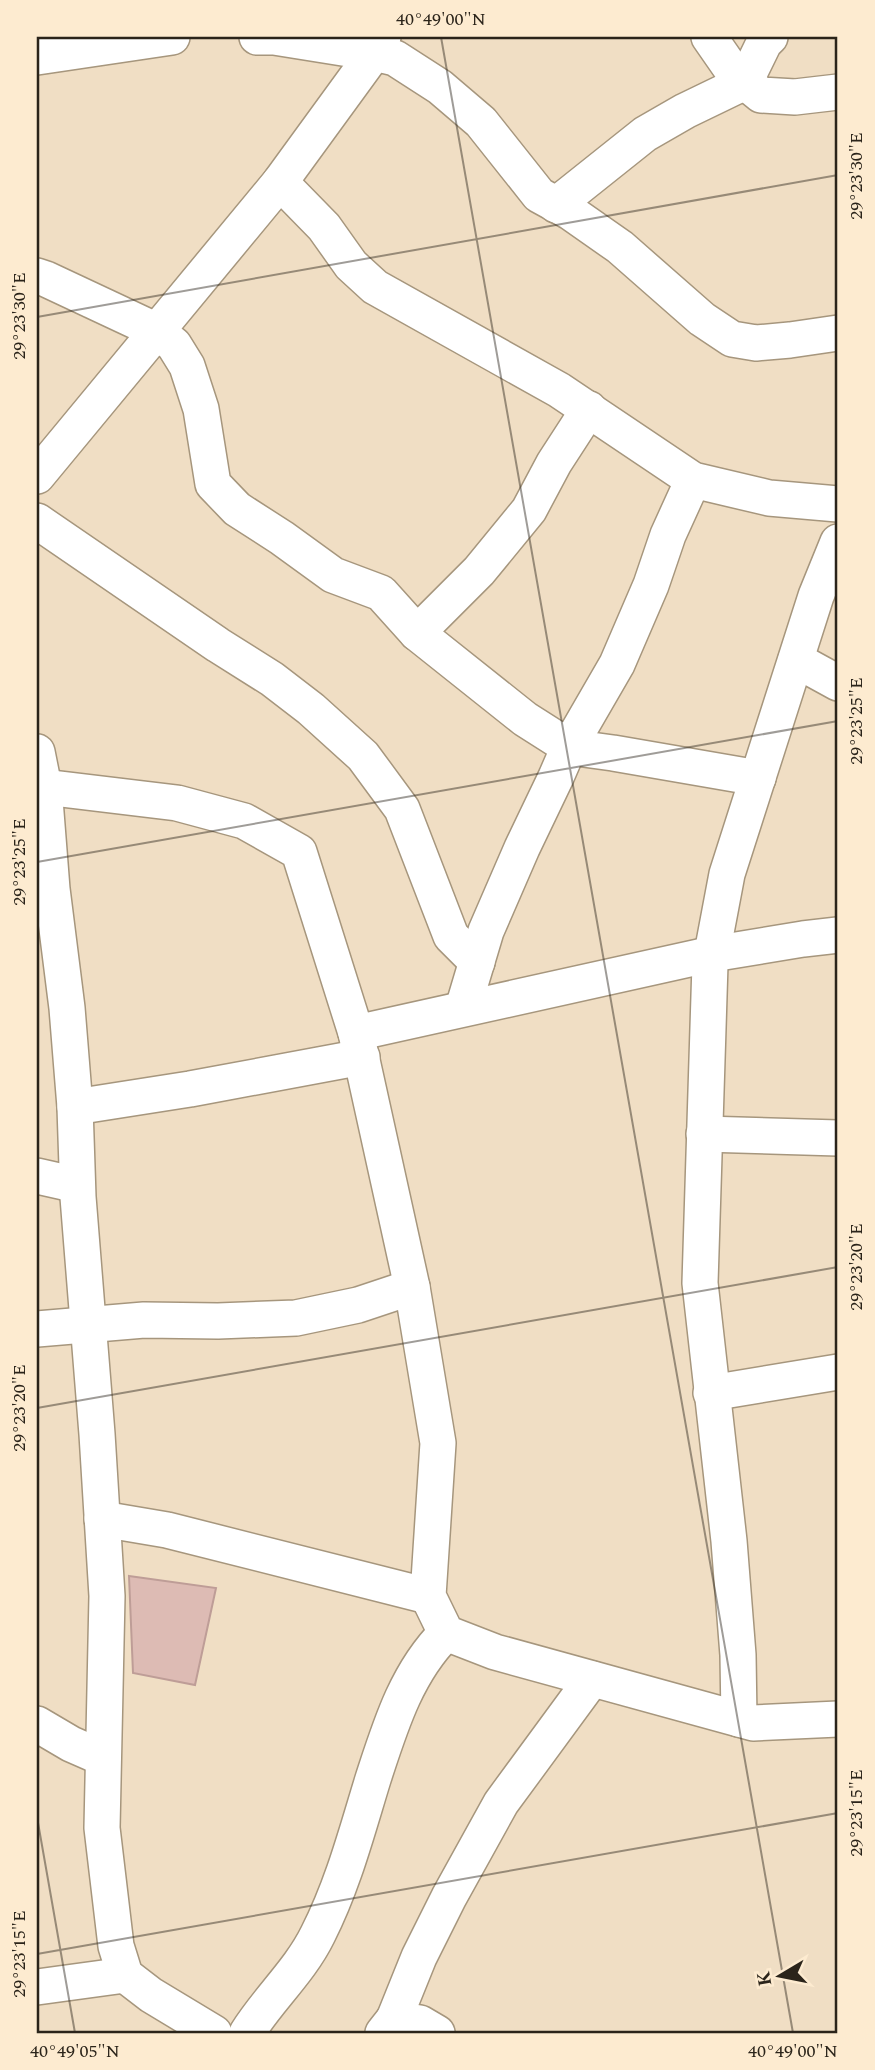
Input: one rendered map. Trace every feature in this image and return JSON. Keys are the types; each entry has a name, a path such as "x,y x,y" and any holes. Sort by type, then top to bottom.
{"street":[{"path":"37,57 173,37"},
{"path":"257,37 379,45 440,87 481,121 539,195 620,247 702,319 732,339 756,343 790,341 838,333"},
{"path":"709,37 734,73 761,95 795,97 838,92"},
{"path":"556,205 645,134 745,82 764,43 770,37"},
{"path":"37,476 280,182 379,45"},
{"path":"280,182 324,228 351,265 375,287 558,390 693,480 769,498 838,504"},
{"path":"37,276 157,331 174,345 187,366 201,409 213,484 237,509 333,575 381,593 417,633 524,719 569,747 758,778"},
{"path":"417,633 479,570 528,510 589,409"},
{"path":"463,1008 486,931 522,848 569,747 617,664 652,585 668,535 693,480"},
{"path":"37,521 272,679 311,709 363,756 402,809 451,936 477,962"},
{"path":"738,1718 738,1655 729,1541 699,1283 710,964 727,874 816,596 838,542"},
{"path":"796,660 838,683"},
{"path":"37,752 44,787 75,1108 77,1185 107,1596 103,1828 116,1946 125,1975 151,1995 214,2033"},
{"path":"44,787 177,803 244,821 299,852 359,1045 412,1287 438,1443 428,1596 446,1633 495,1652 753,1723 838,1719"},
{"path":"75,1108 190,1089 359,1045 463,1008 712,954 838,935"},
{"path":"704,1134 838,1138"},
{"path":"37,1176 77,1185"},
{"path":"37,1329 144,1320 296,1318 358,1305 412,1287"},
{"path":"711,1393 838,1371"},
{"path":"102,1519 167,1530 428,1596"},
{"path":"247,2033 294,1973 318,1935 345,1872 388,1730 407,1686 432,1647 446,1633"},
{"path":"437,2033 420,2023 388,2026 443,1909 501,1803 592,1679"},
{"path":"37,1724 71,1744 103,1758"},
{"path":"37,1987 125,1975"}],"building":[{"path":"129,1576 216,1588 195,1685 133,1673"}]}
